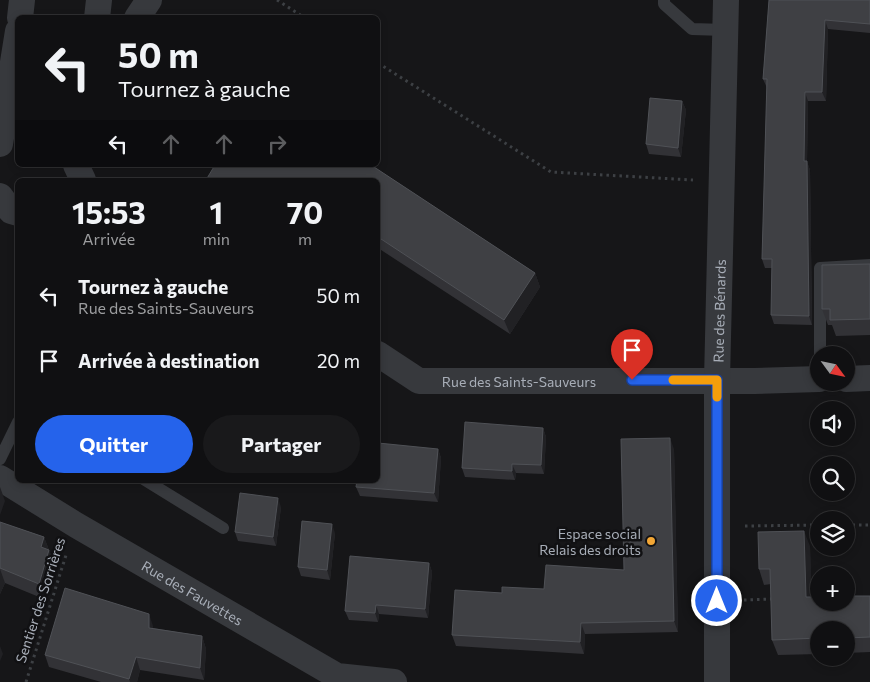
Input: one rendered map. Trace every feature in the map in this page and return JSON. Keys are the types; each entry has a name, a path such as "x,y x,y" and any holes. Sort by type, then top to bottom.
{"street":[{"path":"20,15 22,0"},
{"path":"98,15 100,0"},
{"path":"139,15 149,0"},
{"name":"Rue des Bénards","path":"717,682 717,380 726,0"},
{"path":"0,144 15,50"},
{"path":"0,196 11,211 15,212"},
{"name":"Rue des Saints-Sauveurs","path":"380,355 419,381 810,379"},
{"path":"855,378 870,378"},
{"name":"Rue des Fauvettes","path":"0,478 76,525 337,676 394,682"}],"lane":[{"path":"664,0 664,4 692,29 725,30"},
{"path":"820,346 820,268 870,265"},
{"path":"0,459 15,428"},
{"path":"150,483 224,528"}],"path":[{"path":"278,0 300,15"},
{"path":"380,64 551,172 721,182"},
{"name":"Sentier des Sorrières","path":"26,682 76,525"},
{"path":"717,526 810,525"},
{"path":"855,525 870,525"},
{"path":"717,601 782,599"}],"building":[{"path":"769,0 870,0 870,24 825,20 822,92 805,92 804,161 807,161 809,316 771,315 772,259 762,259 767,79 763,79"},
{"path":"650,98 682,101 678,148 646,144"},
{"path":"214,167 374,167 535,273 504,320 380,238 380,178 207,178"},
{"path":"870,264 870,319 830,320 830,309 822,309 822,265"},
{"path":"465,422 543,428 541,465 512,464 512,471 462,468"},
{"path":"670,438 674,621 581,623 580,642 452,635 455,590 502,593 502,587 544,589 546,565 624,570 621,439"},
{"path":"380,443 438,449 434,493 356,487 357,483 380,483"},
{"path":"240,493 278,498 273,537 235,532"},
{"path":"302,521 332,524 327,570 298,567"},
{"path":"0,522 44,537 41,547 49,550 39,584 0,568"},
{"path":"804,531 806,597 810,597 810,611 855,611 855,596 870,596 870,637 855,638 855,621 810,621 810,638 772,640 770,569 759,569 758,532"},
{"path":"350,556 429,563 425,609 376,605 375,613 345,611"},
{"path":"65,588 149,614 149,628 202,636 200,668 136,657 129,679 45,655"}],"slow traffic":[{"path":"673,380 717,380 717,397"}],"place":[{"name":"Espace social Relais des droits","path":"651,541"}],"route":[{"path":"632,380 717,380 717,601"}]}
